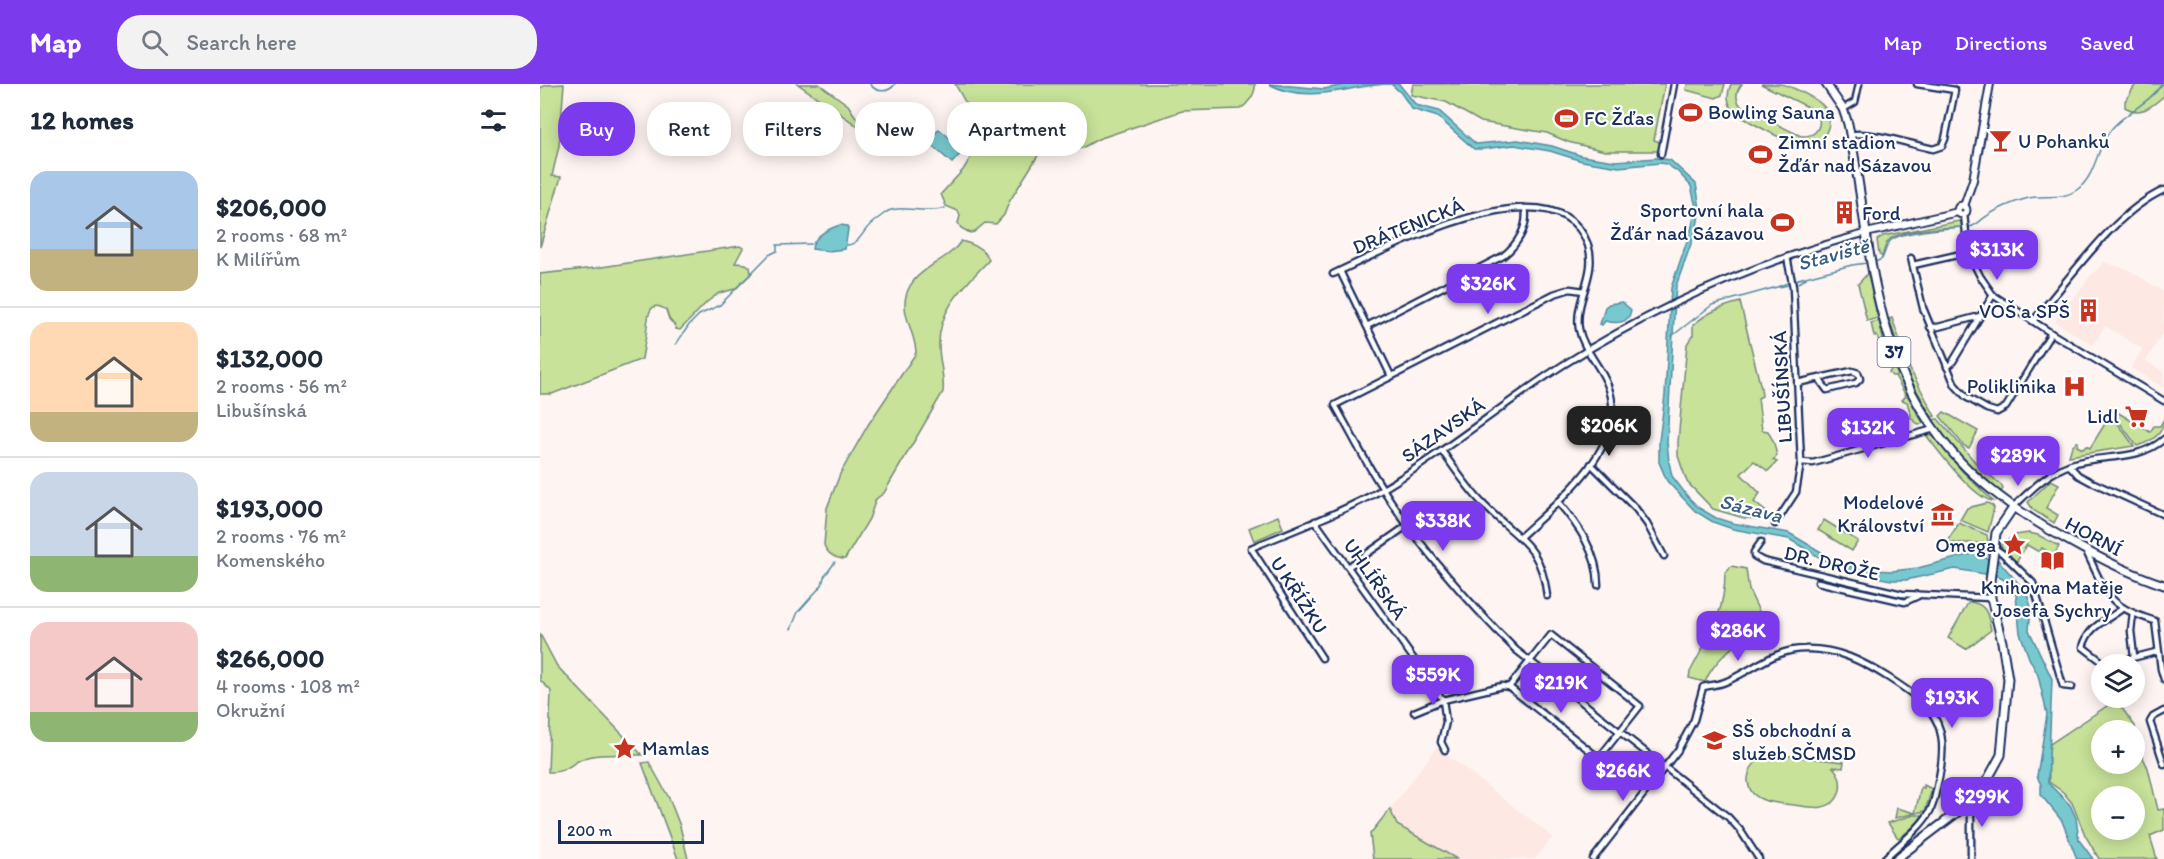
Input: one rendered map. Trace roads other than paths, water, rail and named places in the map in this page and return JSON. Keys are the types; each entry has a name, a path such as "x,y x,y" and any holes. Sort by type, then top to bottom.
{"main road":[{"name":"37","path":"1826,84 1843,109 1850,135 1870,260 1883,318 1896,358 1912,393 1934,429 1967,470 2013,508"},
{"path":"1866,233 1962,211 1973,180 1990,84"},
{"path":"1896,859 1905,857 1967,805 1984,786 2001,755 2008,679 1991,598 1990,581 1996,533 2013,508"},
{"name":"HORNÍ","path":"2013,508 2086,551 2132,574 2164,585"}],"street":[{"path":"1661,154 1674,84"},
{"path":"1843,109 1855,102 1859,84"},
{"path":"1850,135 1856,133 1876,136 1933,149 1942,146 1955,90 1917,84"},
{"path":"2033,321 2094,249 2129,212 2138,204 2164,190"},
{"path":"1367,326 1503,256 1520,237 1526,219 1525,208"},
{"name":"DRÁTENICKÁ","path":"1333,274 1457,220 1495,211 1525,208 1554,213 1570,221 1581,232 1588,246 1591,264 1579,308 1578,324 1588,350 1608,385 1613,405 1611,422 1605,443 1591,464 1558,502 1520,537"},
{"path":"1962,211 1970,252 1980,276 1994,295 2164,401"},
{"path":"1787,257 1866,233"},
{"path":"1913,266 1970,252"},
{"name":"LIBUŠÍNSKÁ","path":"1787,257 1793,287 1801,462 1813,463 1934,429"},
{"name":"SÁZAVSKÁ","path":"1251,548 1382,489 1442,451 1534,384 1643,319 1703,290 1787,257"},
{"path":"1911,258 1923,308 1955,385 1966,397 1992,411 2000,412 2006,407 2052,333"},
{"path":"1340,271 1391,376"},
{"path":"1584,291 1570,289 1561,291 1335,405 1382,489 1408,525 1436,562 1502,636 1530,661 1728,817 1740,830 1759,859"},
{"path":"1947,368 1994,295"},
{"path":"1930,327 1980,316"},
{"path":"1797,383 1852,371 1858,373 1860,379 1856,383 1827,390 1819,379"},
{"path":"2013,508 2048,476 2068,465 2091,459 2140,453 2164,439"},
{"path":"1442,451 1482,504 1534,552 1541,564 1547,596"},
{"path":"1774,524 1797,489 1801,462"},
{"path":"1591,464 1636,509 1664,556"},
{"path":"2068,465 2078,476 2164,515"},
{"path":"1558,502 1587,541 1598,585"},
{"name":"UHLÍŘSKÁ","path":"1315,521 1443,700"},
{"path":"1348,567 1408,525"},
{"name":"DR. DROŽE","path":"1761,542 1754,556 1763,561 1902,594 1991,598"},
{"path":"1993,547 2033,583 2063,686 2072,687"},
{"name":"U KŘÍŽKU","path":"1251,548 1322,658"},
{"path":"2086,551 2107,594 2133,614 2155,621 2164,679"},
{"path":"1598,578 1605,577"},
{"name":"DR. DROŽE","path":"1818,582 1905,602 1920,595"},
{"path":"2092,654 2083,647 2085,639 2093,628 2123,608"},
{"path":"2133,614 2131,632 2134,654"},
{"path":"1414,712 1443,700 1502,686 1509,687 1599,758 1640,706 1551,635 1509,687"},
{"path":"1593,859 1665,767 1686,735 1694,720 1703,687 1725,682 1763,661 1789,651 1802,649 1822,650 1856,658 1916,696 1933,715 1940,728 1942,761 1933,804 1919,827 1884,859"},
{"path":"2145,654 2160,651"},
{"path":"1443,700 1446,722 1441,742 1445,750"},
{"path":"2164,711 2153,717 2150,722 2164,764"},
{"path":"1967,805 1971,810 1971,859"}],"water":[{"path":"1269,84 1324,89 1349,84 1391,84 1314,94 1284,90"},
{"path":"1391,84 1399,84 1416,105 1439,111 1476,144 1518,140 1552,146 1582,156 1615,161 1657,158 1670,160 1696,184 1700,208 1697,227 1676,286 1675,298 1667,442 1672,476 1699,508 1716,518 1789,533 1833,559 1858,569 1892,571 1918,568 1975,553 1998,560 2028,597 2031,607 2029,630 2052,679 2048,783 2070,805 2076,818 2079,840 2093,859 2077,859 2062,821 2041,795 2041,785 2037,776 2047,714 2038,675 2020,633 2016,595 2008,582 1997,576 1955,569 1906,580 1891,580 1856,573 1824,560 1789,539 1733,529 1713,522 1695,511 1667,481 1659,462 1659,441 1665,395 1671,288 1696,207 1691,186 1678,172 1666,164 1619,167 1514,145 1474,149 1438,117 1412,109 1401,93"},
{"path":"939,129 947,136 947,156 958,156 952,163 935,148 935,134"},
{"path":"840,225 847,226 848,229 845,249 828,251 812,249 818,237"},
{"path":"1622,302 1631,310 1628,318 1621,322 1605,321 1602,325 1600,324 1605,307"}],"waterway":[{"path":"870,84 882,91 895,84"},
{"name":"Staviště","path":"1968,227 1976,225 1996,211 2016,202 2032,197 2065,195 2078,189 2088,178 2106,137 2112,129 2156,92 2162,84"},
{"path":"846,245 857,241 867,228 890,210 945,208"},
{"name":"Staviště","path":"1875,262 1882,259 1890,241 1895,238 1924,231 1963,227"},
{"path":"676,344 699,315 720,305 769,255 777,251 777,245 811,244"},
{"name":"Staviště","path":"1672,336 1712,305 1798,279 1867,263"},
{"name":"Staviště","path":"1779,287 1798,283 1806,278"},
{"path":"791,629 798,612 822,585 824,577 835,562"}],"place":[{"name":"Bowling Sauna","path":"1690,112"},
{"name":"FC Žďas","path":"1566,118"},
{"name":"U Pohanků","path":"2000,141"},
{"name":"Zimní stadion Žďár nad Sázavou","path":"1760,154"},
{"name":"Ford","path":"1844,213"},
{"name":"Sportovní hala Žďár nad Sázavou","path":"1782,222"},
{"name":"VOŠ a SPŠ","path":"2088,311"},
{"name":"Poliklinika","path":"2074,386"},
{"name":"Lidl","path":"2137,416"},
{"name":"Modelové Království","path":"1942,514"},
{"name":"Omega","path":"2014,545"},
{"name":"Knihovna Matěje Josefa Sychry","path":"2052,560"},
{"name":"SŠ obchodní a služeb SČMSD","path":"1714,741"},
{"name":"Mamlas","path":"624,748"}],"water label":[{"name":"Sázava","path":"1751,508"}]}
